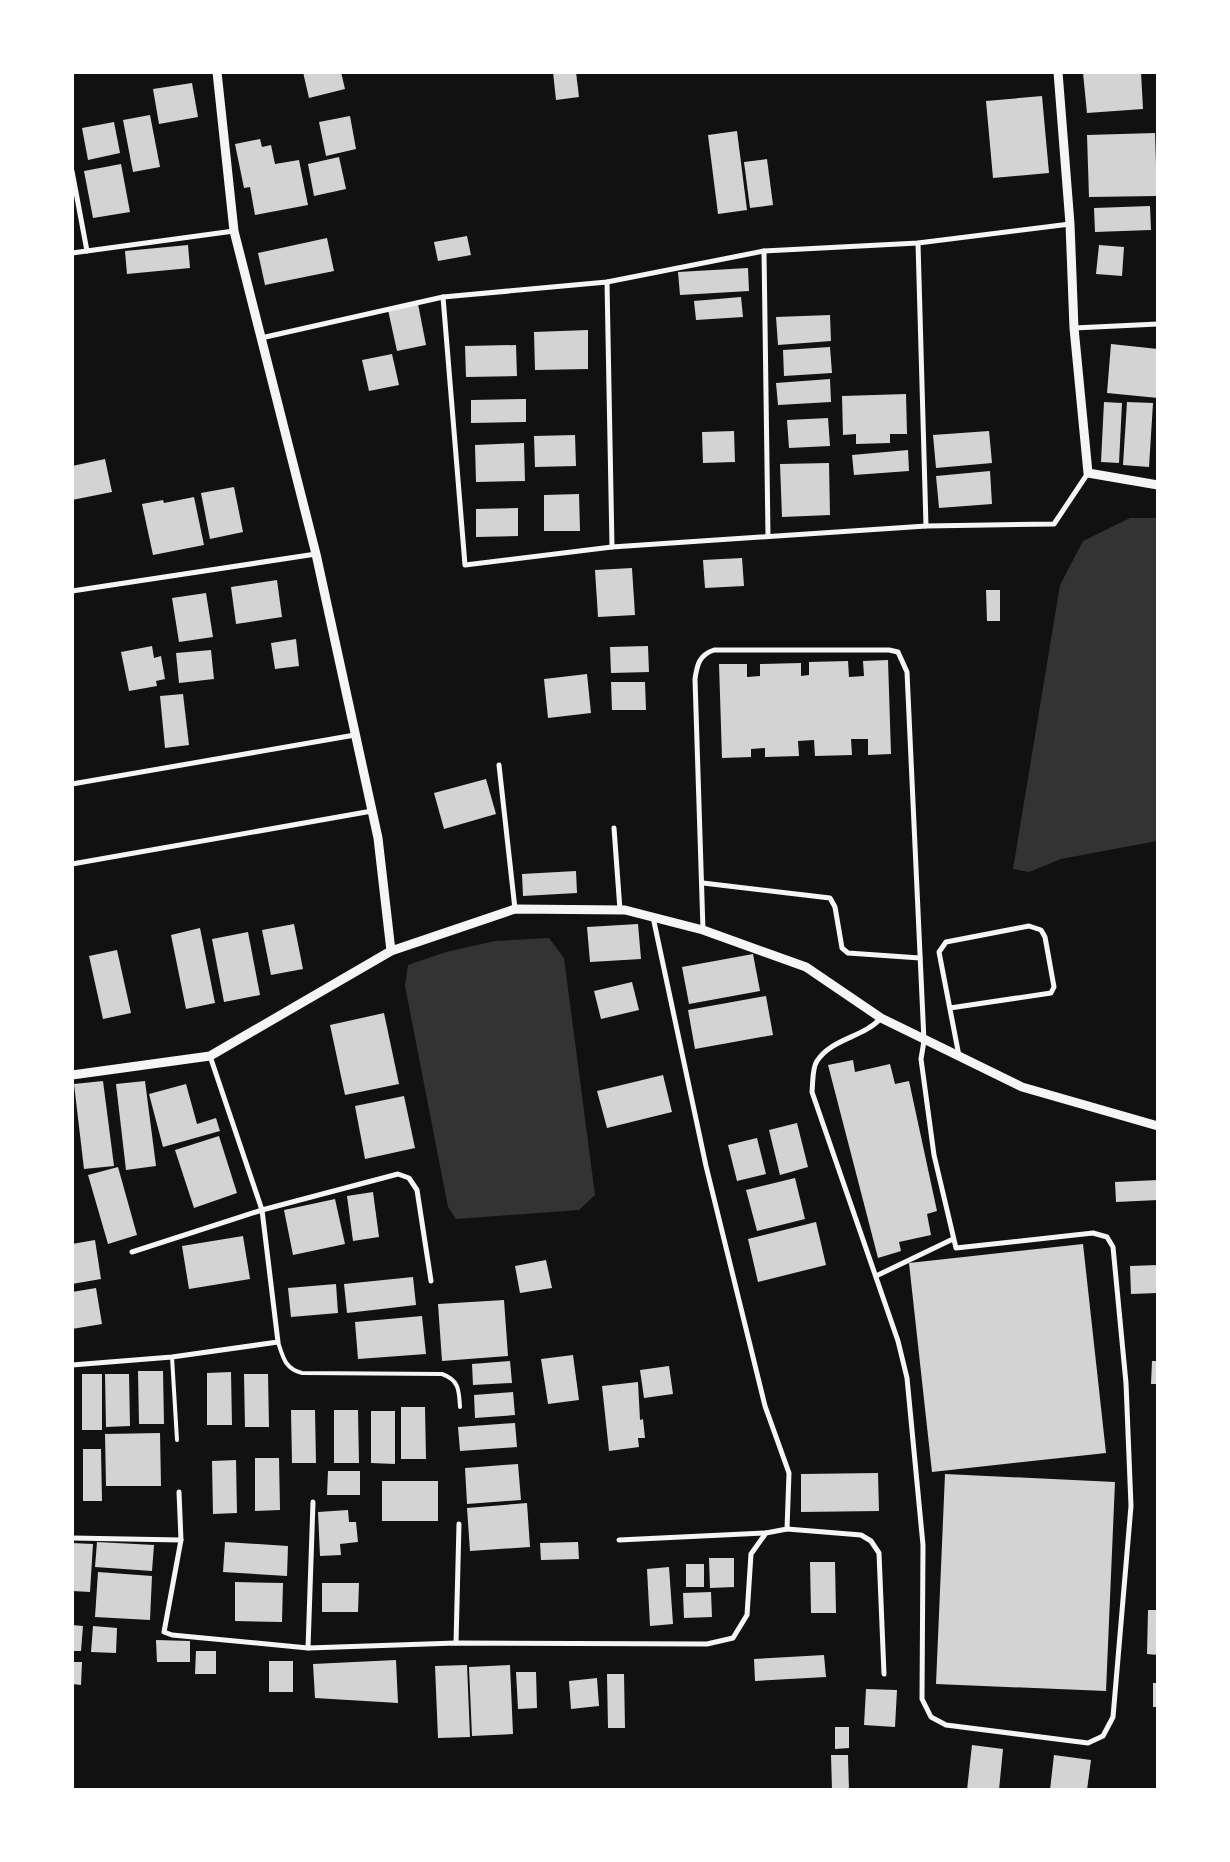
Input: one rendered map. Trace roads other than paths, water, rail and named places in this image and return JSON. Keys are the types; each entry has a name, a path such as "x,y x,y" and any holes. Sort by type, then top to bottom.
{"street":[{"path":"217,72 234,231 316,554 378,838 391,951"},
{"path":"443,297 466,565 612,546 926,526 1054,524 1088,473 1074,328 1070,224 1058,72"},
{"path":"72,171 87,251"},
{"path":"261,338 443,297 607,282 764,252 918,243 1070,224"},
{"path":"72,253 234,231"},
{"path":"918,243 926,526"},
{"path":"764,252 768,536"},
{"path":"607,282 612,546"},
{"path":"1074,328 1158,324"},
{"path":"1088,473 1158,485"},
{"path":"72,592 316,554"},
{"path":"703,930 695,679 699,660 706,653 714,650 889,650 898,652 906,672 924,1041 921,1059 934,1155 956,1248 1093,1233 1107,1237 1113,1247 1126,1384 1131,1506 1113,1717 1104,1736 1088,1742 946,1726 931,1717 922,1699 923,1545 907,1378 898,1342 812,1092 816,1062 835,1044 871,1029 880,1018"},
{"path":"72,784 355,736"},
{"path":"499,765 515,910"},
{"path":"72,864 372,811"},
{"path":"614,828 620,910"},
{"path":"703,883 830,898 835,907 842,948 848,953 920,958"},
{"path":"72,1075 210,1056 391,951 515,910 620,910 703,930 806,967 880,1018 1022,1087 1158,1126"},
{"path":"653,917 706,1166 765,1406 789,1473 787,1529"},
{"path":"950,1008 1051,993 1054,987 1045,936 1041,930 1029,926 946,942 939,952 959,1057"},
{"path":"72,1364 172,1356 278,1342 262,1210 210,1056"},
{"path":"132,1252 262,1210 398,1174 409,1178 417,1190 431,1281"},
{"path":"876,1276 953,1239"},
{"path":"179,1492 180,1540 164,1632 172,1635 308,1648 456,1643 707,1644 733,1638 748,1615 751,1554 766,1534"},
{"path":"308,1648 314,1502"},
{"path":"456,1643 458,1524"},
{"path":"619,1540 766,1534 787,1529 861,1534 871,1541 879,1553 884,1674"},
{"path":"72,1538 180,1540"}],"lane":[{"path":"278,1342 284,1361 292,1370 302,1373 442,1374 452,1377 458,1383 460,1407"},
{"path":"172,1356 177,1440"}]}
